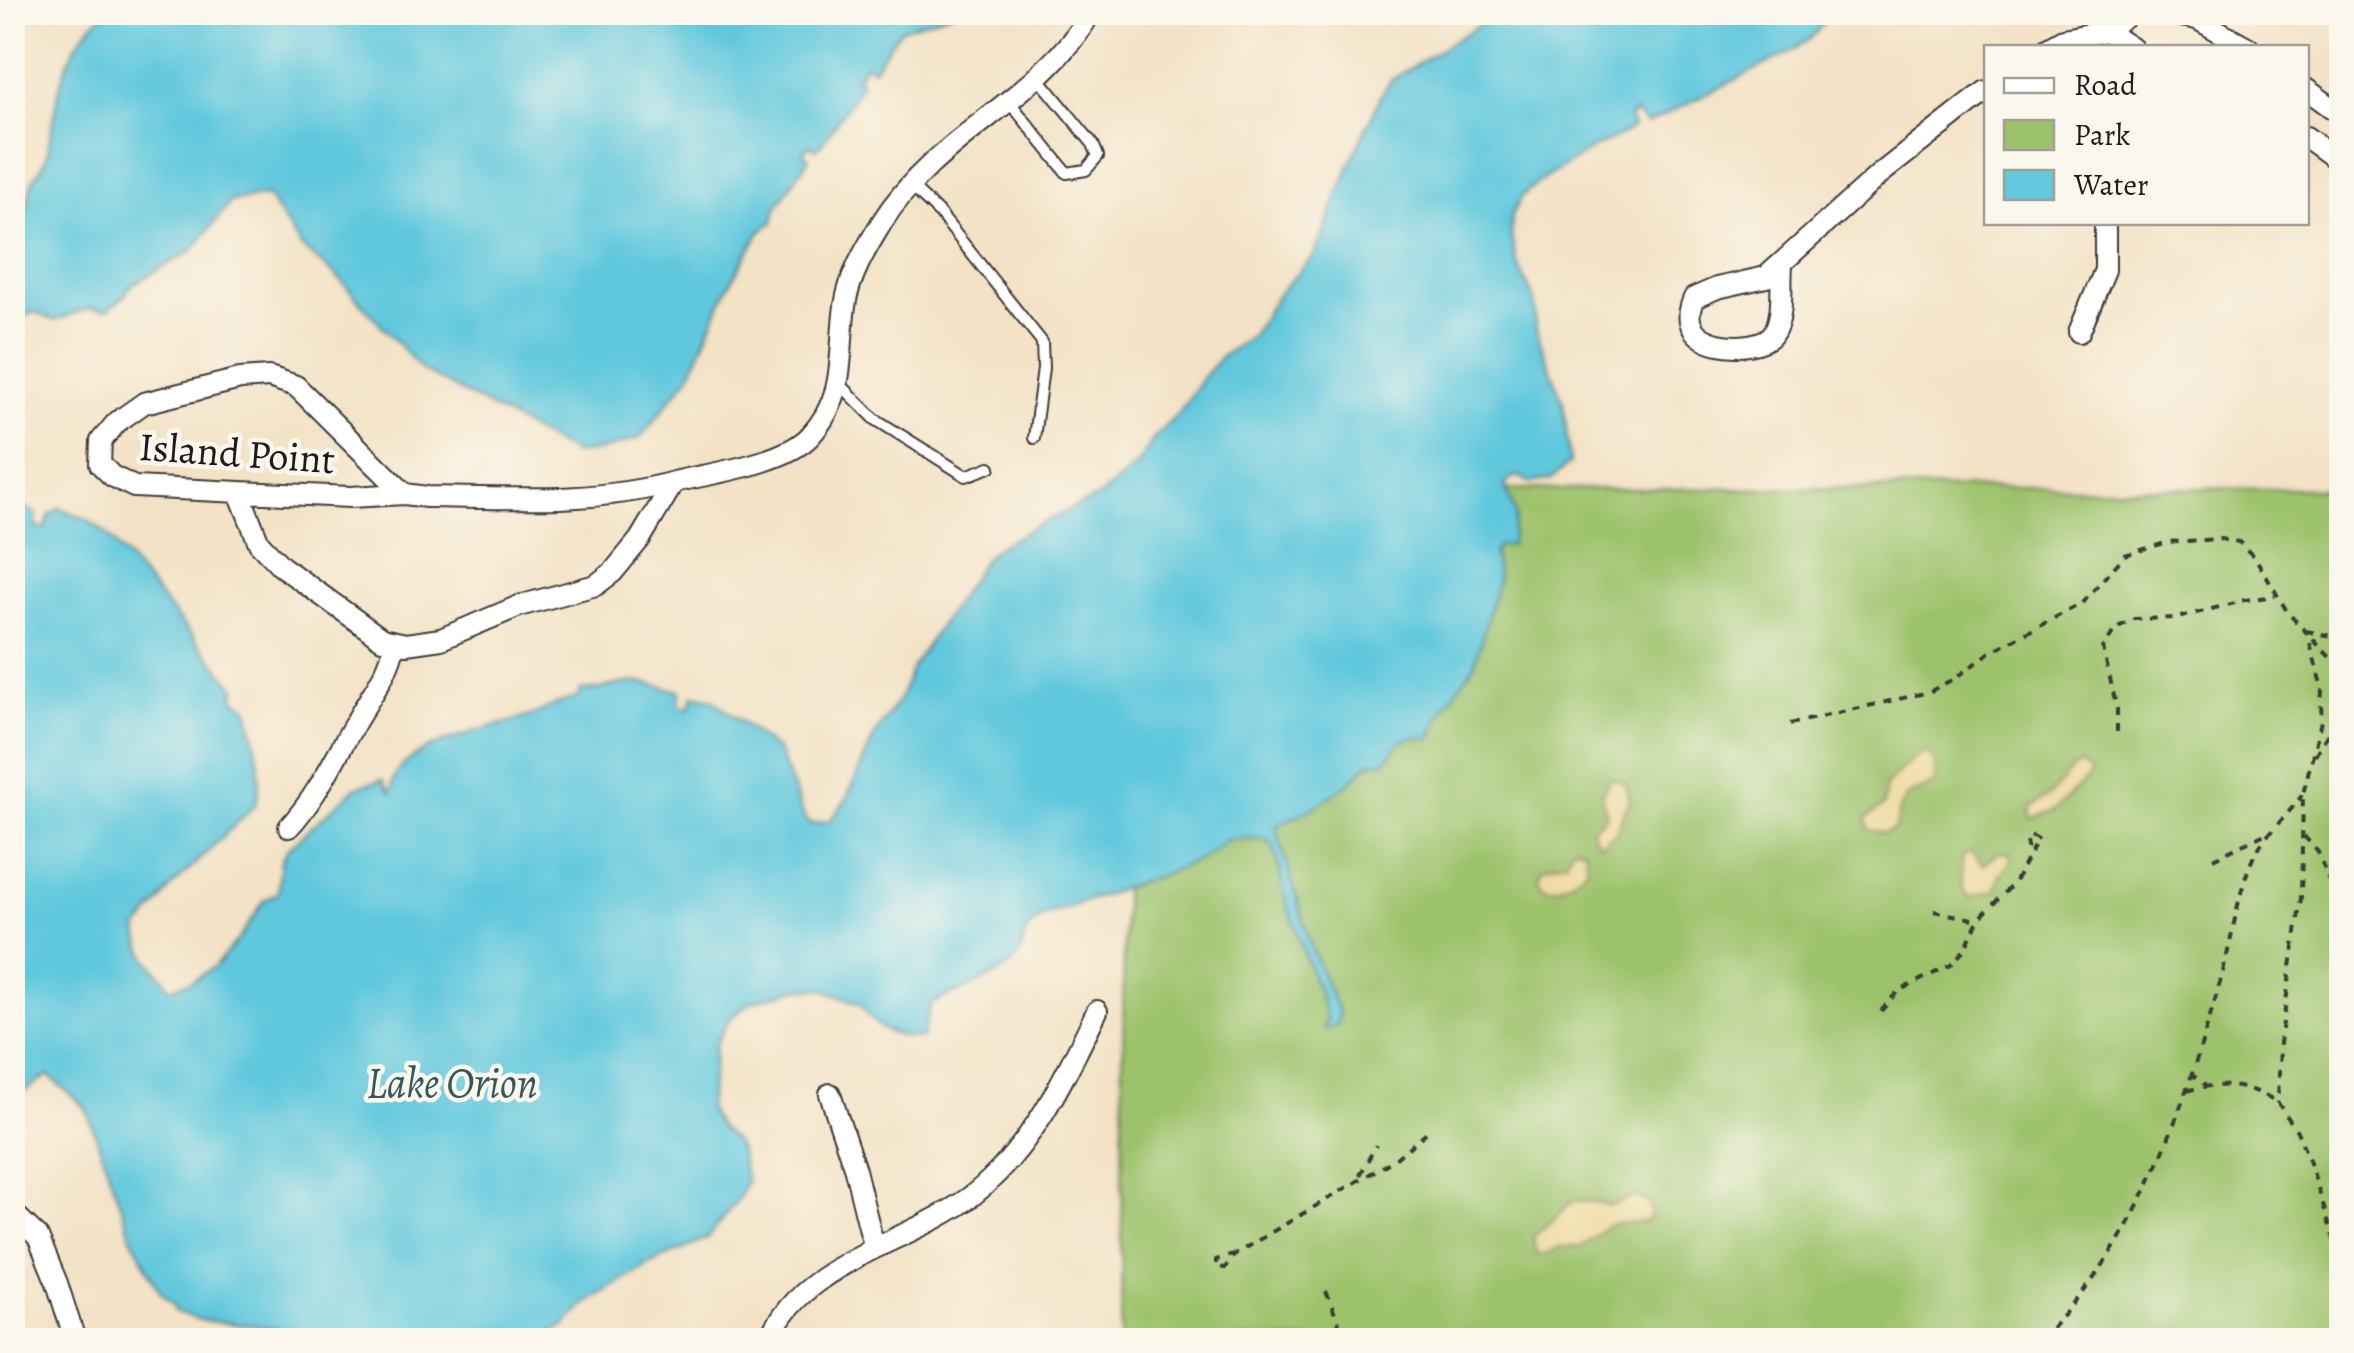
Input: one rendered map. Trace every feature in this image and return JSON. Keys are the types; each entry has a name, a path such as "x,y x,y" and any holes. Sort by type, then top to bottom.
{"street":[{"name":"Island Point","path":"406,494 296,386 269,377 240,379 144,403 117,422 101,441 100,464 112,476 134,487 380,497 406,494 586,498 634,493 776,456 808,438 827,413 842,368 845,304 858,263 884,218 966,131 1051,65 1092,12"},
{"path":"2052,45 2063,39 2106,39 2133,12"},
{"path":"2160,12 2197,19 2245,45"},
{"path":"2309,92 2342,115"},
{"path":"1782,265 1780,313 1772,334 1765,340 1711,342 1692,330 1690,307 1694,298 1716,288 1757,282 1782,265 1880,174 1984,93"},
{"path":"2309,139 2342,163"},
{"path":"2079,332 2105,270 2105,225"},
{"path":"239,492 259,543 281,566 382,639 395,642 441,639 519,606 596,585 613,572 640,539 674,482"},
{"path":"289,827 336,763 391,664 395,642"},
{"path":"769,1340 774,1327 808,1290 874,1247 972,1196 1022,1146 1097,1011"},
{"path":"830,1094 855,1170 874,1247"},
{"path":"12,1212 38,1237 58,1283 74,1340"}],"lane":[{"path":"1008,99 1068,173 1086,170 1098,156 1093,144 1037,76"},
{"path":"911,186 940,214 1042,342 1044,368 1034,438"},
{"path":"838,382 875,419 966,476 990,468"}],"path":[{"path":"1790,724 1929,692 1992,651 2081,604 2125,555 2195,539 2240,542 2256,559 2301,630 2342,670"},
{"path":"2117,732 2118,709 2103,648 2116,628 2134,619 2178,618 2276,596"},
{"path":"2301,630 2342,638"},
{"path":"2278,1103 2280,1043 2301,898 2304,794 2322,722 2322,688 2308,637"},
{"path":"2322,722 2327,735"},
{"path":"2313,759 2327,735 2342,726"},
{"path":"2040,1340 2085,1294 2145,1193 2221,980 2245,882 2256,854 2304,794"},
{"path":"2214,859 2274,830"},
{"path":"2304,836 2318,852 2329,880"},
{"path":"1881,1011 1898,991 1951,966 1965,949 1978,920 2014,883 2029,856"},
{"path":"1934,911 1978,920"},
{"path":"2190,1072 2205,1084"},
{"path":"2184,1092 2205,1084 2249,1090 2278,1103 2297,1131 2309,1160 2342,1264"},
{"path":"1234,1254 1395,1159 1430,1130"},
{"path":"1358,1179 1376,1146"},
{"path":"1326,1291 1346,1340"},
{"path":"1872,1340 1893,1336"}],"green space":[{"path":"2341,489 2341,1340 1121,1340 1127,490"}],"sand":[{"path":"1926,752 1934,760 1936,784 1906,796 1896,828 1885,833 1869,830 1865,819 1883,806 1886,784"},
{"path":"2080,764 2089,776 2055,810 2032,819 2031,807 2050,795"},
{"path":"1610,780 1626,785 1630,800 1615,834 1601,844 1595,840 1592,828 1607,815 1601,796"},
{"path":"1573,846 1584,850 1588,867 1562,885 1544,886 1539,879 1542,869 1566,861"},
{"path":"1999,852 2009,853 2012,859 1995,891 1969,897 1961,888 1964,854 1971,853 1983,865"},
{"path":"1636,1196 1649,1204 1651,1214 1647,1221 1606,1227 1580,1247 1561,1247 1545,1255 1536,1253 1533,1237 1573,1201 1611,1206"}],"water":[{"path":"105,12 952,13 901,29 873,69 865,65 856,78 862,84 820,146 816,149 809,145 803,153 809,158 776,208 773,222 761,230 728,287 690,375 640,438 575,454 422,370 336,275 302,248 267,196 231,201 193,250 130,286 124,297 107,310 89,308 55,321 35,312 13,320 13,218 28,207 32,183 46,159 69,60"},
{"name":"Lake Orion","path":"1514,13 1831,13 1811,38 1790,52 1647,124 1636,113 1629,118 1633,126 1629,131 1534,185 1522,196 1512,215 1511,236 1517,263 1535,300 1536,330 1563,402 1570,463 1551,479 1531,483 1519,476 1505,485 1516,516 1510,545 1498,546 1494,553 1498,579 1475,664 1442,712 1431,738 1400,742 1385,762 1370,762 1314,808 1276,826 1313,952 1339,1013 1338,1023 1326,1030 1323,1026 1327,1020 1325,1011 1286,901 1272,843 1260,838 1227,840 1202,859 1173,871 1043,916 1028,930 1019,955 1007,968 931,1004 922,1038 885,1030 861,1004 824,989 800,988 751,1002 729,1019 716,1044 708,1109 740,1152 746,1182 739,1197 707,1238 646,1265 584,1303 563,1327 530,1340 354,1340 199,1320 175,1311 176,1306 160,1291 132,1238 86,1108 48,1075 13,1099 13,509 35,513 35,527 45,529 50,514 60,508 106,533 236,689 233,695 237,701 247,706 259,767 256,804 174,884 138,929 146,956 170,988 190,982 214,967 239,939 264,901 278,893 281,861 289,847 357,787 382,780 391,793 394,778 417,755 454,738 578,698 581,690 624,683 655,685 680,691 679,705 689,709 694,695 712,699 778,751 805,819 812,824 830,821 846,800 875,735 901,696 912,667 985,558 996,548 1100,496 1135,467 1203,377 1222,356 1252,335 1280,292 1315,255 1357,148 1391,80 1481,24"}]}
